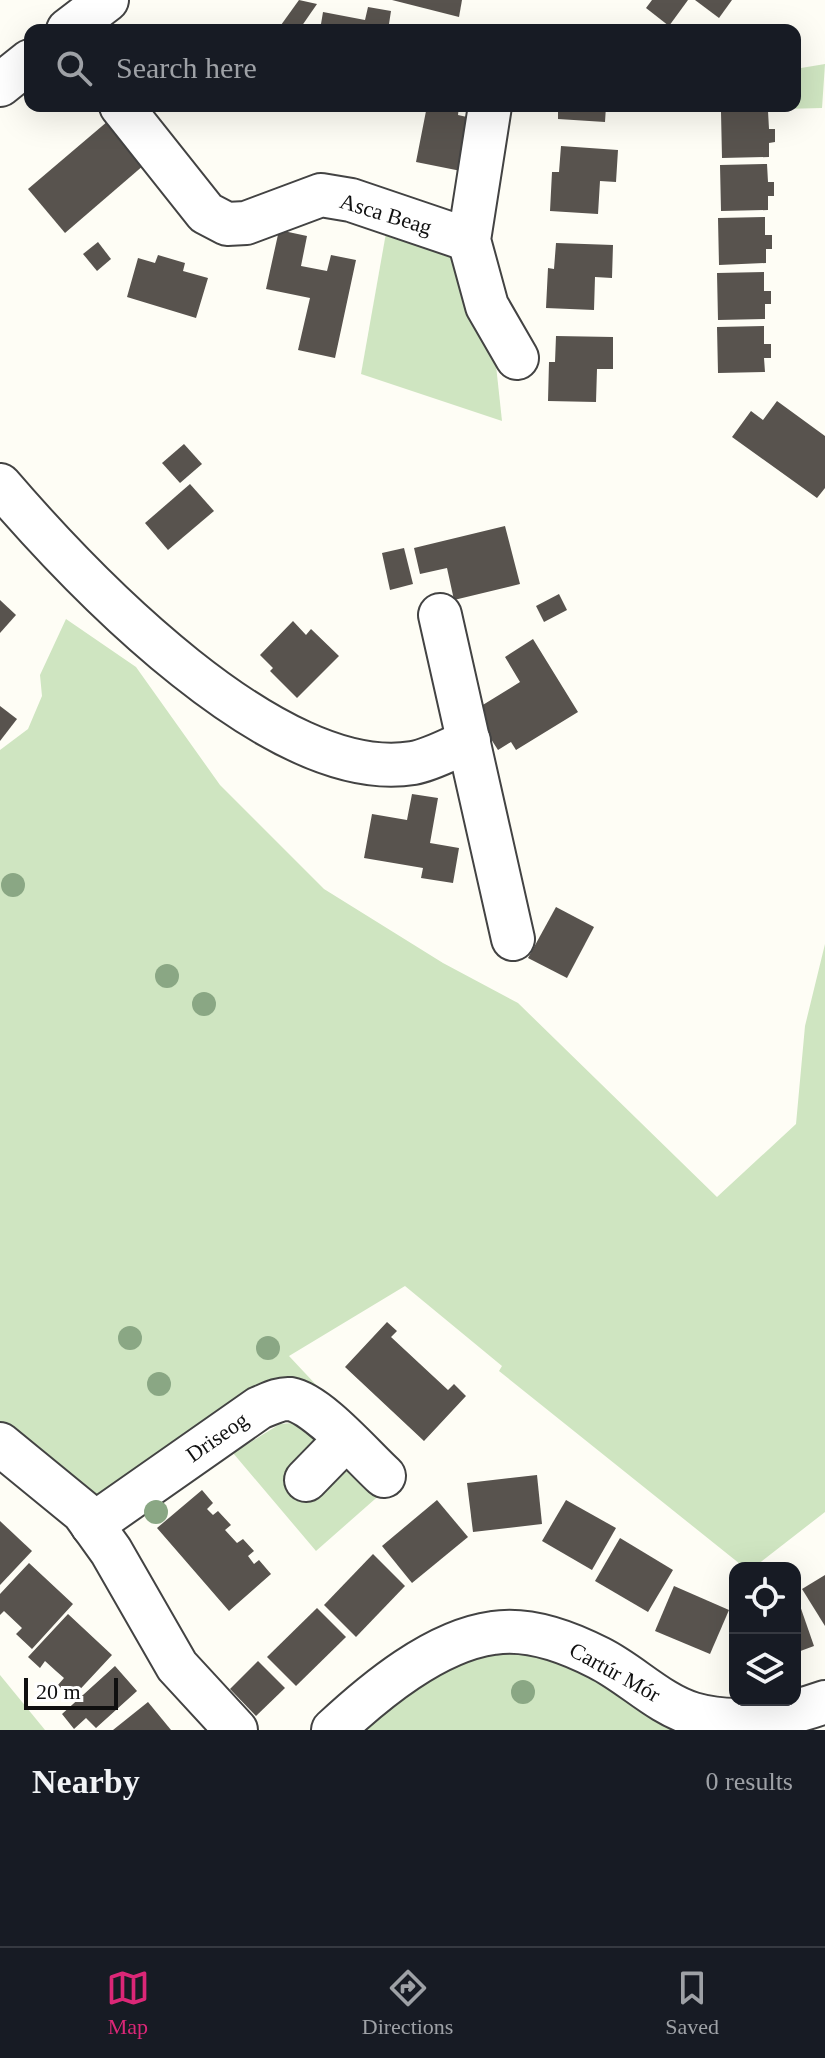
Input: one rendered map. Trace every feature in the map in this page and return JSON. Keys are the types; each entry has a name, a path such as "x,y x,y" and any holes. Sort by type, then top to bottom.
{"street":[{"path":"76,24 107,0"},
{"path":"0,85 24,66"},
{"name":"Asca Beag","path":"126,112 206,213 227,224 246,223 321,195 351,200 469,240"},
{"path":"489,112 469,240 487,306 517,358"},
{"path":"0,485 41,533 152,643 254,716 322,751 371,763 413,763 469,741"},
{"path":"440,615 513,939"},
{"name":"Driseog","path":"92,1525 259,1408 280,1400 289,1399 306,1406 384,1476"},
{"path":"306,1480 345,1440"},
{"path":"0,1444 83,1512 128,1579 177,1666 236,1730"},
{"name":"Cartúr Mór","path":"333,1730 387,1686 444,1650 477,1637 506,1632 536,1635 585,1651 683,1710 705,1717 759,1720 825,1702"}],"green space":[{"path":"825,64 822,108 801,109 801,68"},
{"path":"386,233 453,256 495,356 502,421 361,374"},
{"path":"66,619 136,667 220,785 324,889 443,963 518,1003 717,1197 796,1124 805,1026 825,944 825,1512 761,1562 738,1562 499,1371 502,1366 405,1286 289,1356 319,1388 99,1499 0,1423 0,750 28,729 42,696 40,675"},
{"path":"292,1423 314,1439 314,1449 383,1492 316,1551 233,1453 280,1424"},
{"path":"485,1649 550,1654 697,1730 361,1730 420,1685"},
{"path":"0,1675 45,1730 0,1730"}],"building":[{"path":"299,0 317,4 303,24 282,24"},
{"path":"392,0 462,0 459,17"},
{"path":"652,0 688,0 670,24 646,8"},
{"path":"695,0 732,0 719,18"},
{"path":"368,7 391,11 389,24 321,24 323,12 365,20"},
{"path":"426,112 458,112 458,115 476,119 466,172 416,162"},
{"path":"558,112 606,112 605,122 558,119"},
{"path":"721,112 768,112 769,129 775,129 775,142 769,143 769,157 722,158"},
{"path":"108,121 144,165 65,233 28,189"},
{"path":"561,146 618,150 616,182 600,181 598,214 550,211 552,172 559,172"},
{"path":"767,164 768,182 774,182 774,196 768,196 768,210 721,211 720,165"},
{"path":"765,217 765,235 772,235 772,249 766,249 766,263 719,265 718,218"},
{"path":"279,230 307,236 301,266 327,271 331,255 356,260 335,358 298,350 310,298 266,289"},
{"path":"98,242 111,259 97,271 83,254"},
{"path":"556,243 613,245 612,278 595,277 594,310 546,308 548,268 554,269"},
{"path":"158,255 185,263 183,271 208,278 196,318 127,297 138,258 155,263"},
{"path":"764,272 764,291 771,291 771,304 765,304 765,319 718,320 717,273"},
{"path":"764,326 764,344 771,344 771,358 764,358 765,372 718,373 717,327"},
{"path":"556,336 613,337 613,369 597,369 596,402 548,401 549,362 555,362"},
{"path":"777,401 825,436 825,488 817,498 732,437 751,411 763,420"},
{"path":"184,444 202,464 180,483 162,463"},
{"path":"190,484 214,511 168,550 145,523"},
{"path":"505,526 520,584 454,600 447,568 420,574 414,548"},
{"path":"404,548 413,584 390,590 382,553"},
{"path":"559,594 567,610 544,622 536,606"},
{"path":"0,600 16,615 0,633"},
{"path":"293,621 306,635 311,629 339,656 297,698 270,671 273,668 260,655"},
{"path":"533,639 578,712 516,750 511,742 498,750 473,711 520,682 505,657"},
{"path":"0,706 17,719 0,741"},
{"path":"412,794 438,798 430,843 459,848 453,883 421,878 423,868 364,858 372,814 407,820"},
{"path":"556,907 594,927 567,978 528,958"},
{"path":"387,1322 397,1331 391,1337 448,1390 454,1384 466,1396 424,1441 345,1367"},
{"path":"537,1475 542,1524 473,1532 467,1483"},
{"path":"202,1490 213,1503 207,1509 213,1515 218,1511 231,1525 225,1530 237,1543 243,1539 254,1551 248,1556 254,1564 259,1560 271,1574 229,1611 157,1528"},
{"path":"437,1500 468,1537 412,1583 382,1546"},
{"path":"566,1500 616,1528 592,1570 542,1541"},
{"path":"0,1521 32,1551 0,1585"},
{"path":"620,1538 673,1570 648,1612 595,1581"},
{"path":"373,1554 405,1586 356,1637 324,1605"},
{"path":"29,1563 73,1604 32,1649 16,1634 22,1628 4,1611 0,1615 0,1594"},
{"path":"825,1575 825,1626 802,1589"},
{"path":"674,1586 729,1610 710,1654 655,1631"},
{"path":"317,1608 346,1637 296,1686 267,1657"},
{"path":"801,1609 814,1646 801,1651"},
{"path":"68,1614 112,1655 72,1698 58,1685 64,1678 45,1661 40,1668 28,1657"},
{"path":"258,1661 285,1688 256,1716 230,1689"},
{"path":"115,1666 137,1691 96,1728 86,1718 74,1729 62,1714"},
{"path":"148,1702 171,1730 113,1730"}]}
